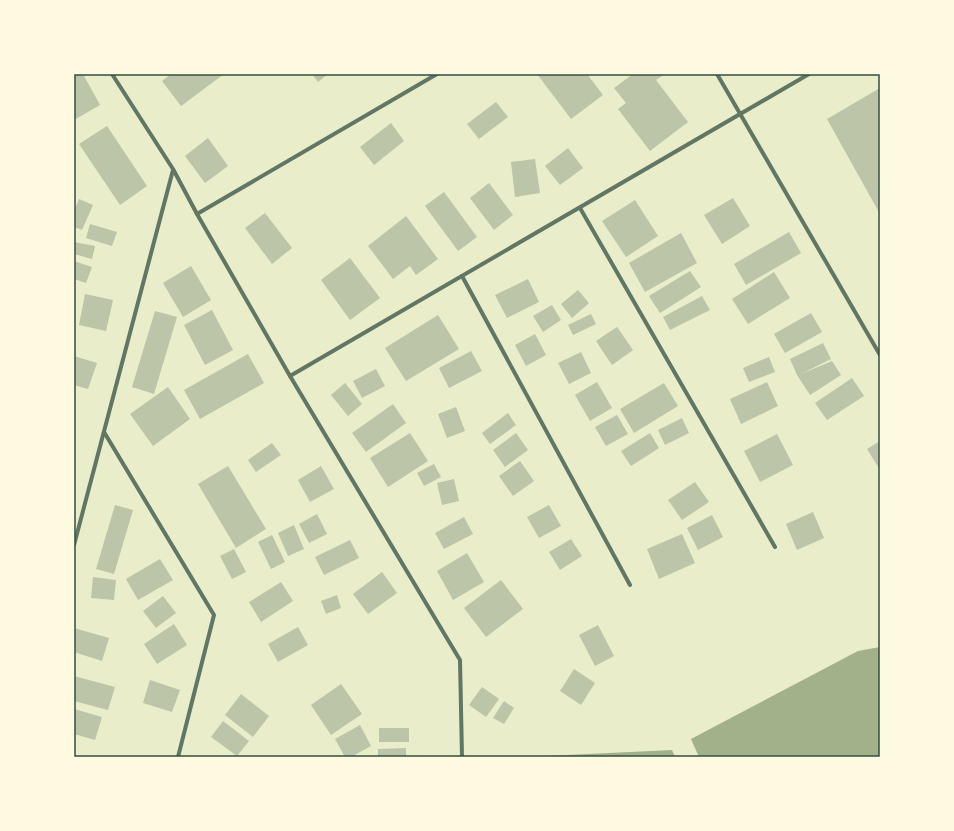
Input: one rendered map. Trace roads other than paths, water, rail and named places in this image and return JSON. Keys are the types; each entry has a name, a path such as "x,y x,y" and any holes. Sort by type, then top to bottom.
{"street":[{"path":"112,74 173,169 197,214 290,376 460,660 462,757"},
{"path":"197,214 437,74"},
{"path":"717,74 880,355"},
{"path":"290,376 809,74"},
{"path":"74,545 173,169"},
{"path":"580,208 775,547"},
{"path":"462,276 630,585"},
{"path":"104,432 214,615 178,757"}]}
